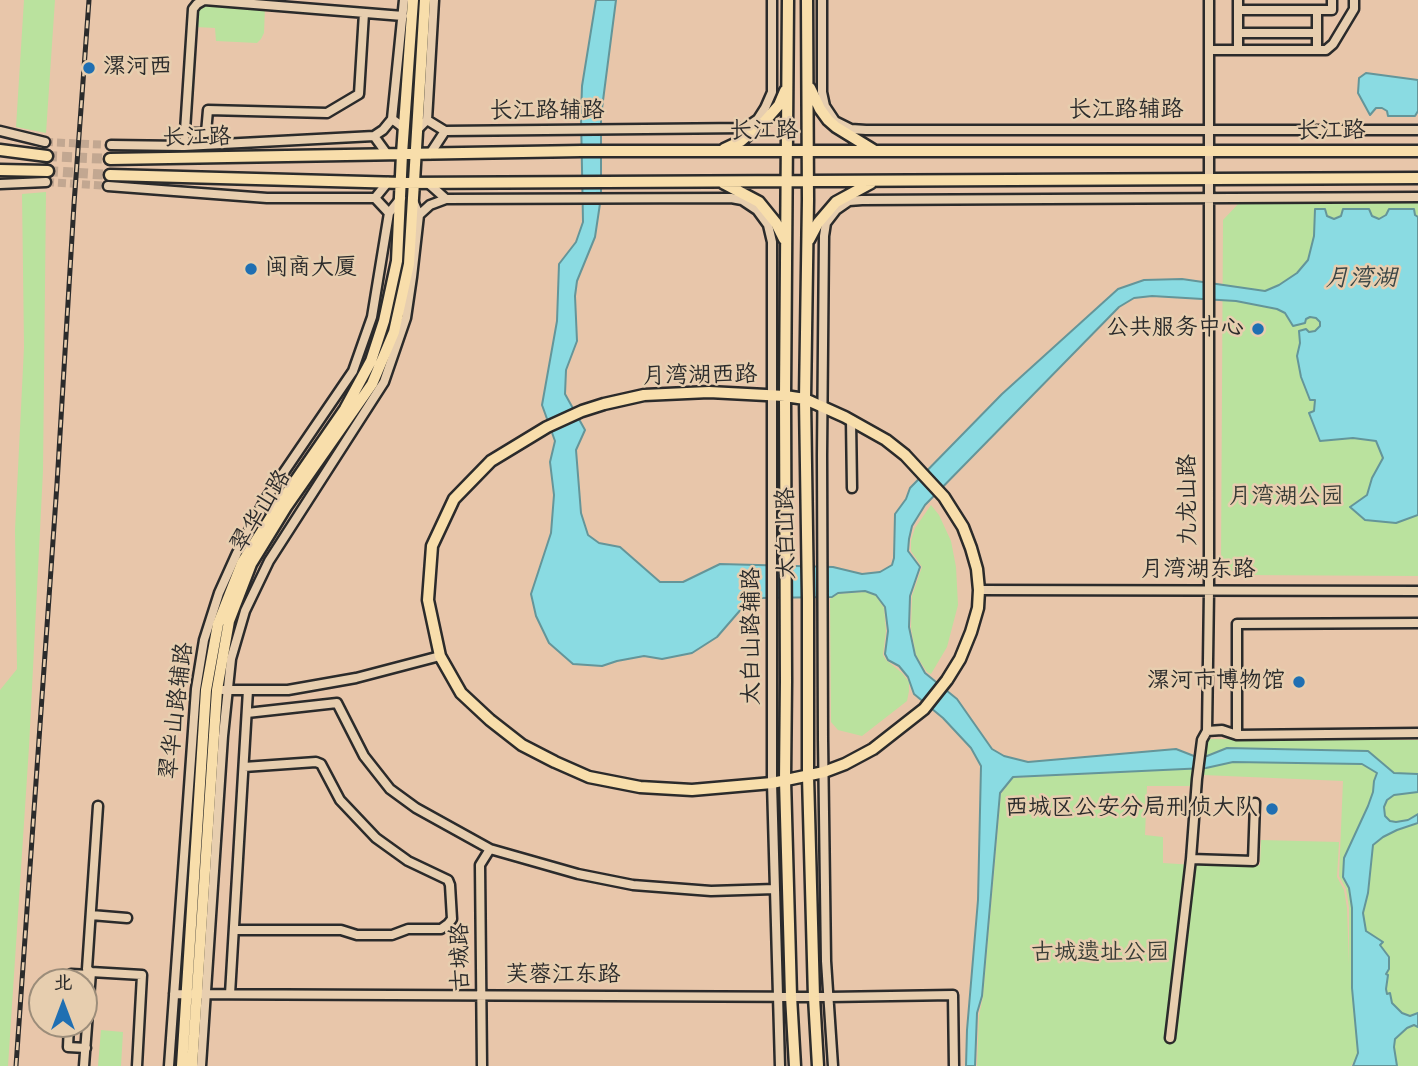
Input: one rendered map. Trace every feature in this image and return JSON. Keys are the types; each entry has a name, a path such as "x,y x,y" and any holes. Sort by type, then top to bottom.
{"main road":[{"name":"翠华山路","path":"192,1066 212,690 218,624 242,563 345,409 371,361 384,321 397,261 413,0"},
{"name":"翠华山路","path":"212,690 229,621 251,564 286,507 372,384 394,332 409,264 425,0"},
{"name":"太白山路","path":"788,0 785,780 795,1066"},
{"name":"太白山路","path":"807,0 805,399 808,776 818,1066"},
{"path":"720,151 741,141 765,121 779,105 788,83"},
{"path":"808,83 828,120 876,151"},
{"path":"0,150 47,156"},
{"name":"长江路","path":"110,159 604,150 1418,151"},
{"path":"0,170 47,177"},
{"name":"长江路","path":"109,180 428,183 1418,178"},
{"path":"807,244 818,223 836,202 874,181"},
{"path":"719,182 759,202 776,223 786,243"},
{"name":"月湾湖西路","path":"805,399 709,392 645,395 582,411 547,427 491,461 454,499 432,546 428,600 440,656 461,693 489,720 522,745 555,762 589,777 640,787 692,790 772,783 808,776"},
{"path":"805,399 886,440 919,468 944,497 963,527 977,569 979,590 978,608 960,659 924,709 873,749 845,764 808,776"},
{"name":"翠华山路","path":"183,1066 196,994"}],"street":[{"path":"184,146 193,9 197,4 204,0 403,16"},
{"path":"111,145 184,146 374,136 392,119 404,0"},
{"path":"417,130 428,120 433,0"},
{"name":"长江路辅路","path":"445,131 745,128 758,119 772,92 772,0"},
{"name":"长江路辅路","path":"822,0 822,92 825,106 835,121 851,129 1418,130"},
{"name":"九龙山路","path":"1171,1038 1197,779 1202,740 1207,731 1209,0"},
{"path":"1238,0 1238,50"},
{"path":"1238,10 1332,10 1332,0"},
{"path":"1210,50 1326,50 1334,44 1354,9 1354,0"},
{"path":"1317,10 1317,50"},
{"path":"185,133 206,133 208,110 327,113 359,94 363,13"},
{"path":"1238,33 1317,33"},
{"path":"392,119 404,128"},
{"path":"428,120 445,131 429,154"},
{"path":"0,131 45,142"},
{"path":"374,136 387,154"},
{"path":"0,184 47,177"},
{"path":"109,180 267,198 375,198 389,213"},
{"path":"375,198 388,182"},
{"path":"418,215 430,205 446,199 428,183"},
{"path":"833,1066 826,961 824,772 823,407 826,223 836,210 849,201 862,200 1418,197"},
{"name":"翠华山路辅路","path":"201,1066 196,994 212,690 204,640 219,593 265,500 353,371 372,317 389,213 401,198"},
{"name":"太白山路辅路","path":"446,199 731,198 741,200 757,210 768,225 772,242 772,783 780,1066"},
{"name":"翠华山路辅路","path":"169,1066 174,994 212,690 231,659 245,611 270,561 384,382 406,318 418,215 413,201"},
{"path":"851,420 852,488"},
{"name":"月湾湖东路","path":"979,590 1418,591"},
{"path":"1237,735 1237,624 1418,623"},
{"path":"212,690 288,690 348,680 440,656"},
{"path":"230,995 248,690"},
{"path":"247,713 337,703 365,755 390,789 416,808 490,849 579,874 633,885 711,891 775,889"},
{"path":"1207,731 1222,730 1237,735 1418,733"},
{"path":"234,930 341,930 357,935 392,934 408,929 441,929 452,919 448,880 408,861 376,838 340,800 321,764 316,762 244,767"},
{"path":"1191,859 1253,861 1255,803"},
{"path":"87,968 98,806"},
{"name":"古城路","path":"482,1066 480,866 490,849"},
{"path":"91,915 127,918"},
{"path":"98,974 142,975 137,1066"},
{"name":"芙蓉江东路","path":"174,994 814,997 953,995 954,1066"},
{"path":"68,1038 68,1047 86,1048"},
{"path":"84,1066 87,1038"}],"green space":[{"path":"24,0 55,0 46,133 16,127"},
{"path":"203,3 265,7 264,33 261,39 257,43 216,41 215,28 196,27 196,11"},
{"path":"46,192 43,471 29,747 8,1066 0,1066 0,690 17,669 15,530 24,347 22,194"},
{"name":"月湾湖公园","path":"1240,202 1418,202 1418,217 1414,209 1388,212 1379,219 1372,216 1369,209 1344,209 1341,216 1334,219 1315,209 1314,236 1308,260 1297,273 1304,323 1306,319 1313,317 1320,322 1315,331 1299,331 1301,377 1309,399 1315,400 1314,411 1309,412 1320,441 1353,438 1376,441 1383,458 1372,478 1367,495 1351,506 1396,523 1418,515 1418,576 1237,575 1221,562 1223,220"},
{"path":"931,505 939,515 951,541 956,567 958,605 947,647 931,674 916,655 911,628 912,596 922,567 911,551 911,541 915,528"},
{"path":"866,592 876,596 884,608 886,631 883,655 909,682 909,691 907,701 862,736 838,730 831,722 830,599 838,594"},
{"name":"古城遗址公园","path":"1205,739 1418,740 1418,1066 1357,1066 1355,1060 1351,1066 977,1066 979,1016 1001,794 1013,778 1193,769 1192,786 1147,786 1145,835 1163,837 1163,863 1260,865 1261,840 1339,842 1337,877 1344,890 1347,908 1349,965 1349,907 1346,889 1339,876 1343,781 1203,775"},
{"path":"101,1030 123,1032 121,1066 98,1066"}],"water":[{"name":"月湾湖","path":"596,0 616,0 601,116 601,197 595,237 577,281 577,341 566,370 565,394 585,430 576,450 581,513 588,535 599,543 620,547 660,582 683,582 720,564 833,567 862,574 880,572 892,565 895,514 910,488 1002,394 1118,289 1144,280 1182,279 1265,291 1297,273 1308,260 1314,236 1315,209 1325,209 1327,216 1334,219 1341,216 1343,209 1369,209 1372,216 1379,219 1386,215 1389,209 1414,209 1418,217 1418,515 1396,523 1365,520 1350,507 1367,495 1372,478 1383,458 1376,441 1353,438 1320,441 1309,413 1314,411 1315,400 1310,400 1301,377 1297,356 1299,331 1315,331 1320,326 1316,318 1310,317 1305,323 1293,326 1285,313 1277,309 1236,301 1152,296 1134,298 1119,307 925,505 912,526 908,551 920,567 910,596 909,627 915,655 925,673 957,699 992,749 1004,756 1028,762 1176,749 1194,756 1207,756 1227,748 1368,751 1394,773 1418,774 1418,792 1394,795 1387,800 1384,807 1385,816 1390,821 1408,820 1418,814 1418,823 1397,830 1373,845 1363,913 1366,931 1383,942 1380,945 1389,957 1387,994 1390,993 1392,1003 1402,1013 1410,1016 1418,1013 1418,1027 1414,1025 1407,1028 1395,1039 1397,1066 1353,1066 1358,1053 1352,988 1352,908 1349,888 1343,877 1344,858 1368,806 1377,773 1362,764 1233,762 1206,768 1013,777 1000,793 982,996 977,1013 975,1066 966,1066 978,900 981,766 971,748 943,718 914,694 908,677 899,666 888,660 885,654 888,631 885,607 876,595 865,591 838,593 832,597 749,600 717,637 692,653 662,659 644,656 602,666 573,664 549,643 536,616 531,594 551,533 554,495 550,462 555,441 542,405 557,321 559,264 576,242 583,222 582,86"},
{"path":"1366,73 1418,80 1418,111 1415,116 1388,116 1387,111 1382,108 1376,108 1370,115 1358,93 1359,78"}],"tunnel":[{"path":"45,142 111,145"},
{"path":"47,156 110,159"},
{"path":"48,171 110,175"},
{"path":"46,182 108,186"}],"railway":[{"path":"16,1066 89,0"}],"place":[{"name":"漯河西","path":"89,68"},
{"name":"闽商大厦","path":"251,269"},
{"name":"公共服务中心","path":"1258,329"},
{"name":"漯河市博物馆","path":"1299,682"},
{"name":"西城区公安分局刑侦大队","path":"1272,809"}]}
